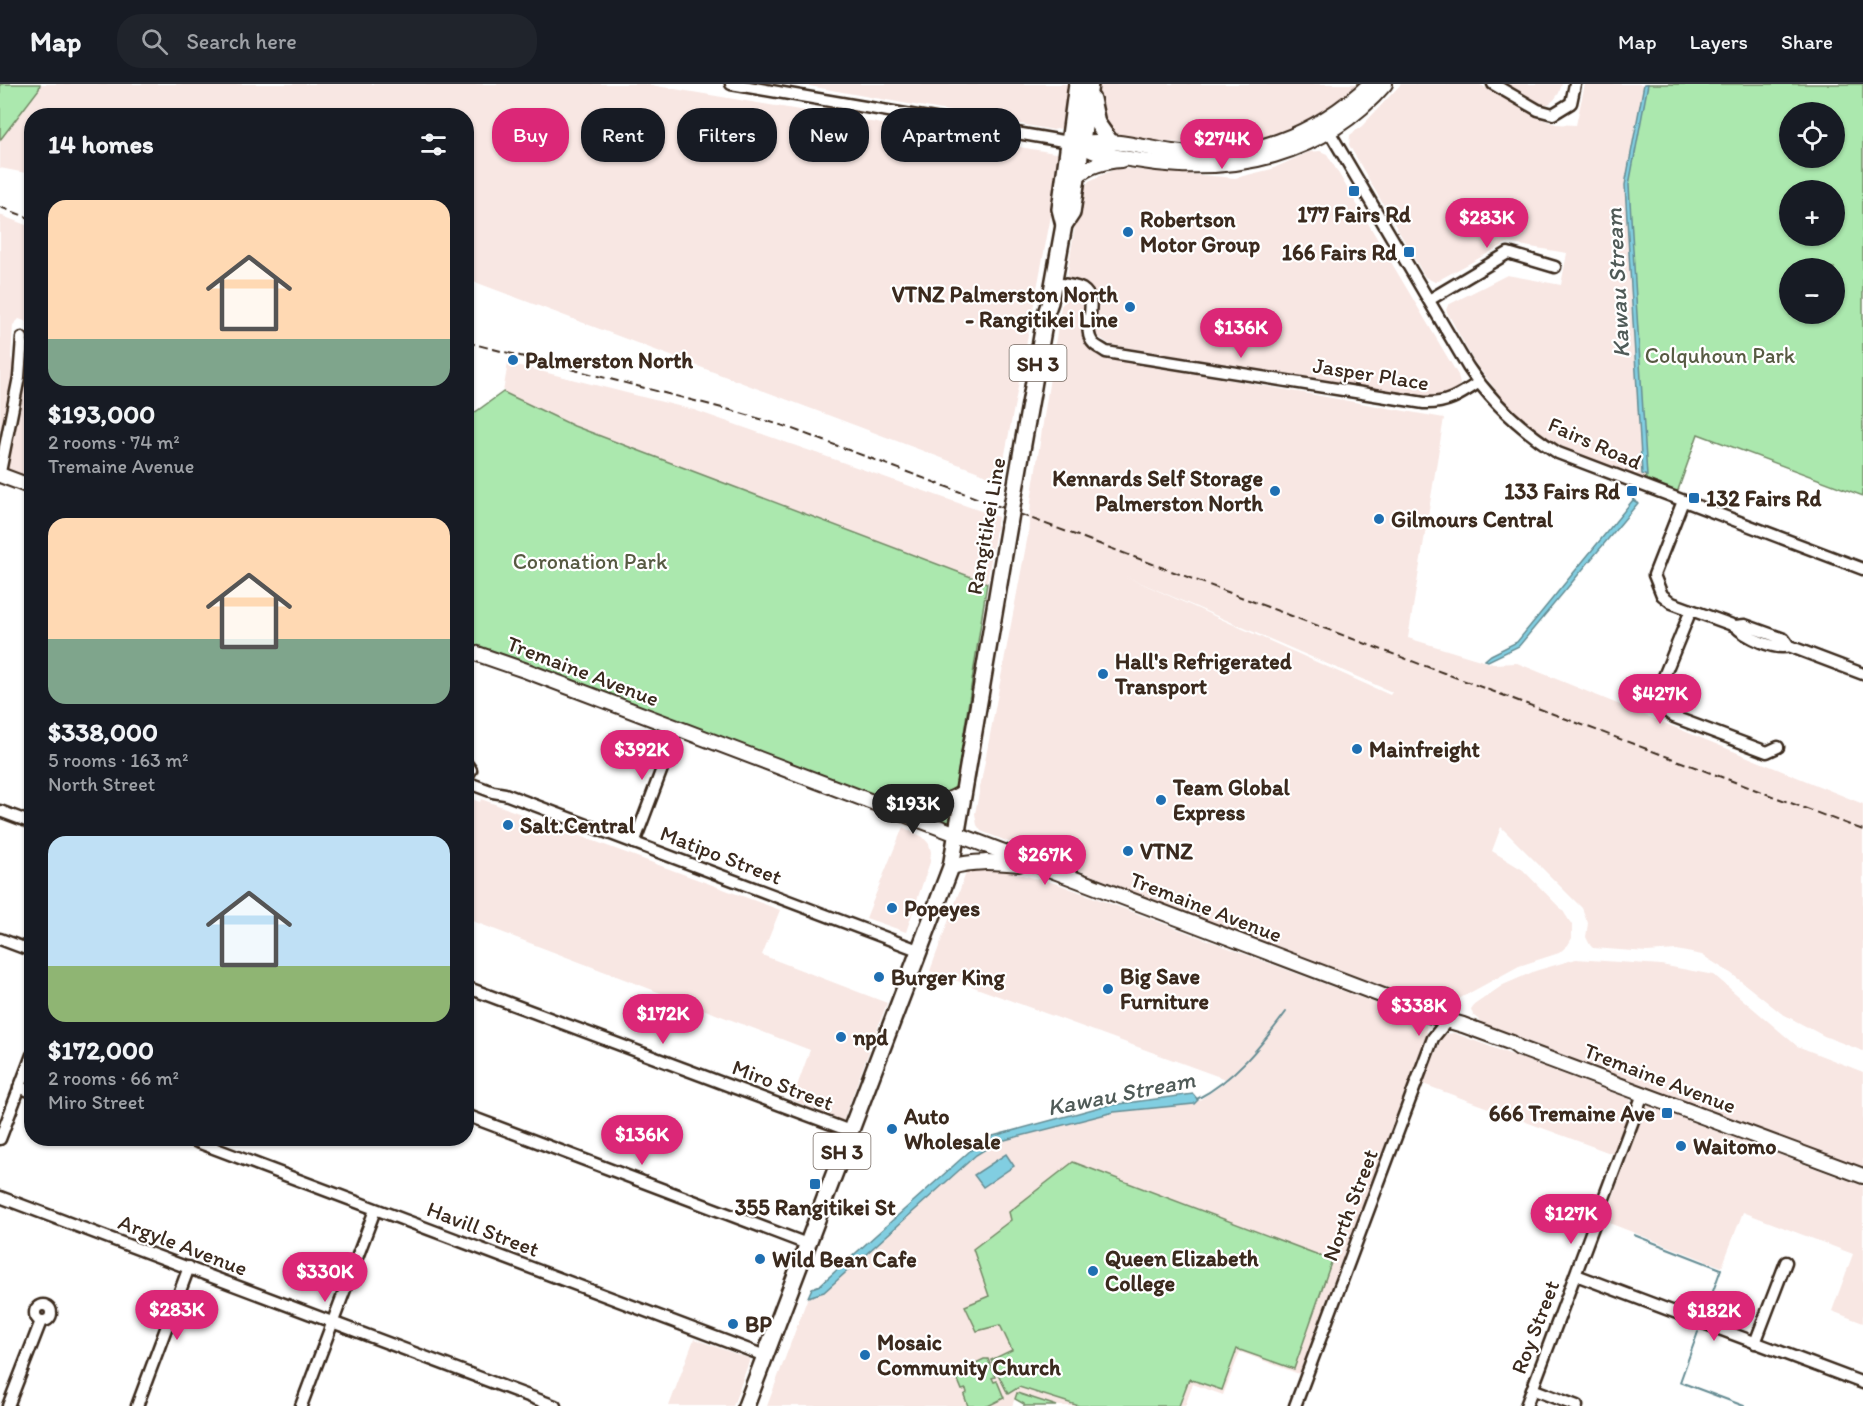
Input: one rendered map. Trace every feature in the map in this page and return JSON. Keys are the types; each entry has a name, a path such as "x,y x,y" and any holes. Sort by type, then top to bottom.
{"highway":[{"name":"Rangitikei Line","path":"1064,225 1072,213 1078,175 1075,143 1077,84"},
{"name":"Rangitikei Line","path":"957,836 1013,501 1064,225 1060,208 1090,84"},
{"path":"1090,84 1097,123 1111,143"},
{"name":"SH 3","path":"746,1406 951,867 957,836"}],"main road":[{"path":"1326,126 1370,84"},
{"path":"1075,143 1093,141 1111,143 1174,159 1219,166 1249,162 1293,149 1326,126 1368,102 1385,84"},
{"path":"1075,143 1094,151 1142,161"},
{"path":"1078,175 1096,165 1118,160 1174,159"},
{"path":"0,474 24,484"},
{"name":"Tremaine Avenue","path":"474,653 1863,1176"},
{"path":"881,805 935,806 964,792"},
{"path":"951,867 982,861 1036,865"}],"street":[{"path":"731,84 777,88 1075,143"},
{"path":"1492,84 1538,111 1553,114 1571,103 1575,84"},
{"name":"Fairs Road","path":"1326,126 1478,383 1516,423 1558,453 1863,569"},
{"path":"1429,300 1508,253 1555,267"},
{"name":"Jasper Place","path":"1054,283 1077,287 1086,292 1091,304 1089,336 1093,343 1106,352 1424,403 1439,404 1478,383"},
{"path":"0,474 19,377 22,338"},
{"path":"1683,501 1654,575 1662,595 1672,603 1735,627 1742,634 1782,649 1789,646 1863,674"},
{"path":"1691,610 1658,691 1659,701 1674,717 1767,752 1778,747"},
{"path":"634,843 677,729"},
{"name":"Matipo Street","path":"474,782 918,950"},
{"path":"0,811 24,820"},
{"path":"0,939 24,948"},
{"name":"Miro Street","path":"474,990 850,1131"},
{"name":"North Street","path":"1295,1406 1433,1038 1447,1021"},
{"path":"0,1139 2,1127 24,1076"},
{"path":"20,1087 24,1089"},
{"name":"Roy Street","path":"1526,1406 1643,1094"},
{"path":"474,1117 807,1244"},
{"name":"Havill Street","path":"208,1146 765,1356"},
{"name":"Argyle Avenue","path":"0,1197 555,1406"},
{"path":"301,1406 375,1210"},
{"path":"1755,1343 1786,1262"},
{"path":"137,1406 189,1267"},
{"path":"1575,1275 1863,1383"},
{"path":"8,1406 41,1321"},
{"path":"1532,1389 1577,1406"}],"shaded area":[{"path":"40,84 645,84 789,108 789,162 869,162 869,122 881,124 881,162 1021,162 1021,147 1061,154 1062,159 1000,480 474,282 474,108 24,108 39,89"},
{"path":"798,84 1072,84 1066,127 1053,130 1021,124 1021,108 931,108"},
{"path":"1099,84 1357,84 1328,110 1287,133 1261,142 1223,148 1110,135 1097,116"},
{"path":"1401,84 1479,84 1539,118 1556,124 1576,125 1585,84 1646,84 1646,482 1560,447 1529,425 1505,402 1473,360 1446,310 1448,305 1507,275 1561,285 1567,253 1507,243 1435,282 1425,277 1349,145 1350,135 1362,126"},
{"path":"1507,84 1562,84 1554,100 1549,104 1540,105"},
{"path":"24,109 24,173 0,168 0,140"},
{"path":"1320,151 1327,154 1458,375 1460,384 1454,392 1434,399 1111,345 1097,336 1091,295 1069,280 1067,276 1080,194 1089,181 1117,168 1235,178 1272,169 1309,152"},
{"path":"0,215 24,224 24,321 19,319 13,325 11,357 14,368 0,442"},
{"path":"1067,299 1078,300 1084,306 1086,345 1102,357 1444,418 1408,638 1493,664 1517,663 1863,804 1863,1051 1824,1036 1781,1013 1732,974 1702,955 1676,950 1647,952 1593,948 1586,937 1588,923 1582,908 1501,827 1492,851 1523,870 1563,911 1572,925 1572,938 1559,953 1519,966 1442,1008 1166,905 981,831 975,814 1028,535 1031,501 1061,306","holes":["1125,576 1392,692 1390,695"]},
{"path":"508,363 694,410 998,517 987,583 574,426 503,392"},
{"path":"24,379 24,476 8,470"},
{"path":"481,799 780,910 762,955 887,1003 843,1121 792,1100 810,1050 474,922 474,800 480,802"},
{"path":"903,827 923,837 929,844 931,852 930,862 906,932 866,918"},
{"path":"986,866 1058,884 1418,1019 1426,1024 1427,1033 1299,1374 1240,1352 1223,1395 1193,1384 1185,1406 1057,1406 1017,1393 1012,1406 767,1406 808,1297 825,1292 976,1155 997,1142 1114,1112 1194,1104 1228,1080 930,971 966,873 970,868"},
{"path":"1576,959 1661,965 1714,975 1797,1046 1863,1072 1863,1167 1486,1026 1473,1015 1471,1009 1474,1005 1503,985 1535,971"},
{"path":"1454,1033 1630,1099 1632,1105 1613,1154 1423,1084 1442,1037"},
{"path":"1649,1106 1863,1186 1863,1323 1832,1311 1853,1254 1743,1212 1722,1267 1604,1221 1645,1109"},
{"path":"694,1339 750,1359 733,1406 669,1406"}],"green space":[{"path":"0,84 40,84 39,89 0,140"},
{"name":"Colquhoun Park","path":"1646,84 1863,84 1863,496 1698,434 1677,493 1646,482 1628,185"},
{"name":"Coronation Park","path":"503,392 574,426 987,583 950,824 474,647 474,413"},
{"path":"1073,1162 1332,1260 1294,1369 1237,1349 1222,1390 1189,1379 1179,1406 1079,1406 1019,1387 1008,1394 991,1360 1012,1350 1000,1325 977,1331 965,1306 989,1296 973,1249 1011,1220 1009,1212"},
{"path":"988,1359 995,1377 992,1378 994,1382 997,1381 1004,1398 988,1406 968,1406 964,1395 967,1393 966,1389 962,1390 955,1373"},
{"path":"1017,1393 1057,1406 1024,1406 1015,1399"}],"water":[{"path":"1644,84 1648,84 1629,185 1647,476 1642,474 1625,185"},
{"path":"1633,500 1638,503 1519,646 1488,661 1485,660 1517,642"},
{"path":"1193,1094 1198,1100 1194,1104 1114,1112 997,1142 976,1155 824,1292 808,1297 812,1288 820,1285 971,1150 993,1136 1104,1106"},
{"path":"1006,1154 1014,1166 983,1187 974,1175"}],"waterway":[{"name":"Kawau Stream","path":"1633,500 1635,494"},
{"name":"Kawau Stream","path":"1197,1099 1235,1072 1257,1049 1286,1012"},
{"path":"1634,1235 1721,1269 1704,1316"},
{"path":"1698,1332 1680,1382 1744,1406"}],"railway":[{"path":"0,207 24,216"},
{"path":"474,344 734,411 787,427 1863,830"}],"place":[{"name":"177 Fairs Rd","path":"1354,191"},
{"name":"Robertson Motor Group","path":"1128,232"},
{"name":"166 Fairs Rd","path":"1409,252"},
{"name":"VTNZ Palmerston North - Rangitikei Line","path":"1130,307"},
{"name":"Palmerston North","path":"513,360"},
{"name":"Kennards Self Storage Palmerston North","path":"1275,491"},
{"name":"133 Fairs Rd","path":"1632,491"},
{"name":"132 Fairs Rd","path":"1694,498"},
{"name":"Gilmours Central","path":"1379,519"},
{"name":"Hall's Refrigerated Transport","path":"1103,674"},
{"name":"Mainfreight","path":"1357,749"},
{"name":"Team Global Express","path":"1161,800"},
{"name":"Salt.Central","path":"508,825"},
{"name":"VTNZ","path":"1128,851"},
{"name":"Popeyes","path":"892,908"},
{"name":"Burger King","path":"879,977"},
{"name":"Big Save Furniture","path":"1108,989"},
{"name":"npd","path":"841,1037"},
{"name":"666 Tremaine Ave","path":"1667,1113"},
{"name":"Auto Wholesale","path":"892,1129"},
{"name":"Waitomo","path":"1681,1146"},
{"name":"355 Rangitikei St","path":"815,1184"},
{"name":"Wild Bean Cafe","path":"760,1259"},
{"name":"Queen Elizabeth College","path":"1093,1271"},
{"name":"BP","path":"733,1324"},
{"name":"Mosaic Community Church","path":"865,1355"}]}
